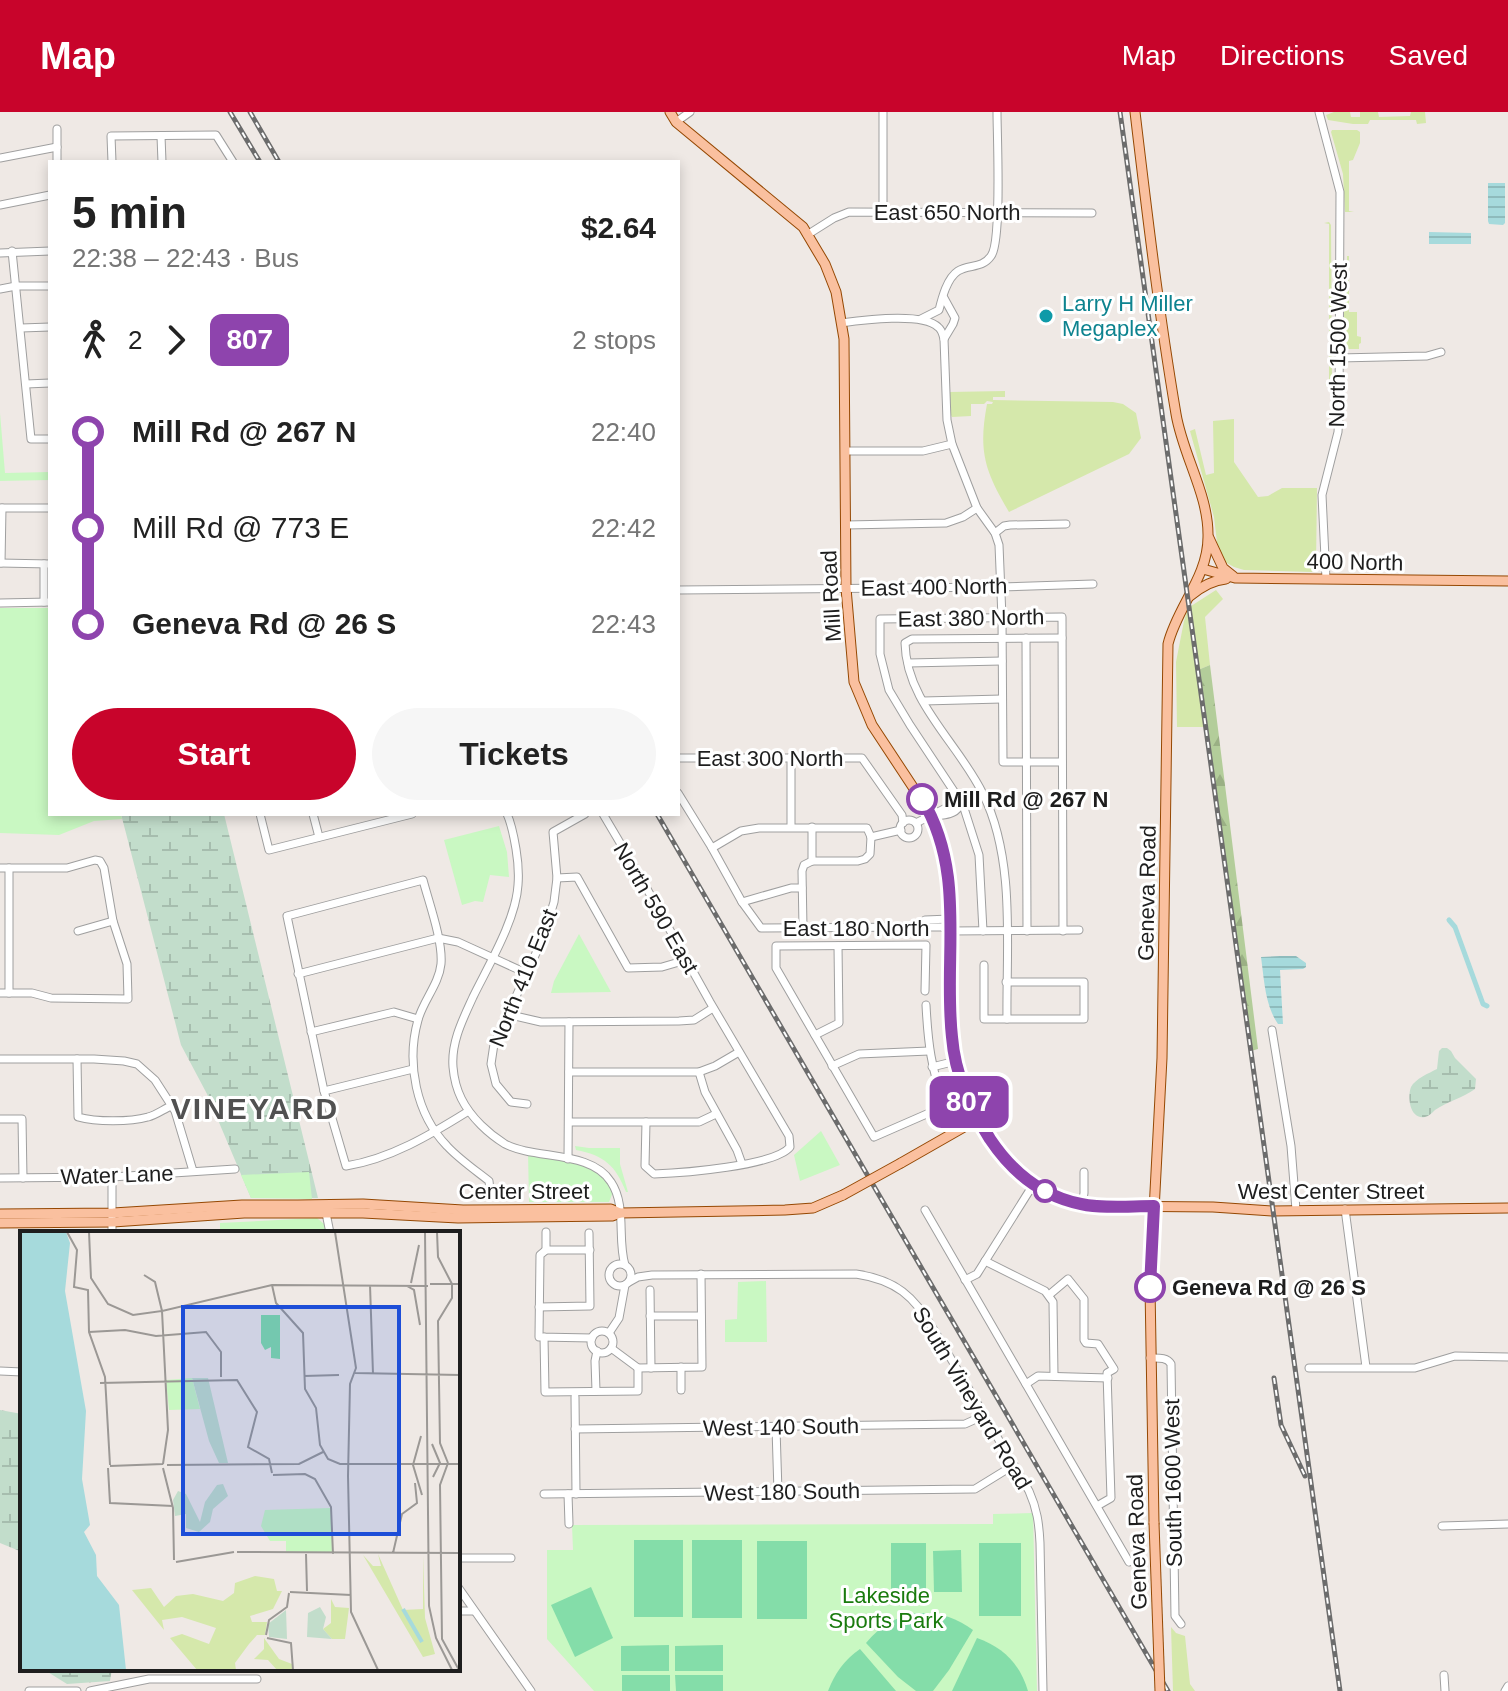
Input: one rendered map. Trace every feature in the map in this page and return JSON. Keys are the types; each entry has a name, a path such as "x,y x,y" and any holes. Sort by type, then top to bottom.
{"main road":[{"name":"Mill Road","path":"670,112 676,122 803,227 825,264 836,292 844,339 846,588 854,682 872,725 932,816 945,856 950,885 951,1024 956,1061 970,1105 1002,1157 1033,1185"},
{"name":"Geneva Road","path":"1135,112 1152,258 1176,417 1206,512 1208,536 1203,569 1173,625 1168,644 1162,1058 1150,1287 1160,1691"},
{"path":"1208,536 1223,568 1235,578"},
{"name":"400 North","path":"1203,569 1235,578 1508,581"},
{"path":"1188,598 1216,579 1235,578"},
{"name":"Center Street","path":"325,1209 392,1214 612,1216 620,1213 813,1208 843,1195 978,1119"},
{"name":"West Center Street","path":"1033,1185 1054,1196 1082,1205 1098,1206 1296,1210 1508,1208"},
{"name":"Center Street","path":"0,1223 113,1222 363,1204 425,1208 455,1214"},
{"path":"392,1214 395,1210 420,1212 425,1208"},
{"name":"Center Street","path":"0,1214 113,1222"}],"street":[{"path":"676,122 690,112"},
{"path":"883,112 883,212"},
{"path":"997,112 997,212 993,255 978,266 959,270 949,280 934,319 944,339 947,420 952,444 977,508 995,533 999,545 1003,762 1062,762"},
{"name":"North 1500 West","path":"1319,112 1340,192 1338,432 1322,495 1326,579"},
{"path":"57,129 57,160"},
{"path":"112,160 111,136 216,135 232,160"},
{"path":"161,136 162,160"},
{"path":"0,158 57,147"},
{"path":"0,205 48,195"},
{"name":"East 650 North","path":"807,235 849,212 1092,213"},
{"path":"12,251 31,439 48,439"},
{"path":"0,253 48,251"},
{"path":"0,289 48,286"},
{"path":"944,298 954,314 953,324 944,339"},
{"path":"921,319 949,309"},
{"path":"841,323 871,319 921,319 948,328 953,324"},
{"path":"21,328 48,327"},
{"path":"1339,358 1427,356 1441,352"},
{"path":"26,384 48,383"},
{"path":"845,451 923,451 952,444"},
{"path":"0,603 47,602 47,564 1,563 1,508 48,508"},
{"path":"846,525 946,523 977,508"},
{"path":"995,533 1010,525 1066,524"},
{"name":"East 400 North","path":"680,590 1093,584"},
{"name":"East 380 North","path":"983,931 979,855 963,805 889,690 880,654 880,619 1062,617 1062,638"},
{"path":"1026,638 1027,931"},
{"path":"1007,1019 1006,893 996,827 983,794 913,684 905,643 912,639 1062,638 1063,931"},
{"path":"908,663 1002,661"},
{"path":"923,701 1002,699"},
{"path":"791,757 791,827"},
{"name":"East 300 North","path":"680,758 862,758 902,815 902,826"},
{"path":"680,796 742,902 791,888 802,888"},
{"path":"260,816 269,850 404,816"},
{"path":"314,816 319,837"},
{"path":"508,816 515,842 518,887 512,913 455,1042 453,1065 457,1088 467,1112 505,1144 594,1166 604,1172 613,1184 618,1197 626,1266 631,1274 623,1284 619,1318 609,1333"},
{"name":"North 410 East","path":"527,1104 511,1102 496,1084 491,1064 494,1044 543,938 554,902 557,878 553,832 581,816"},
{"name":"North 590 East","path":"604,816 789,1136 790,1147 786,1153 770,1160 742,1164"},
{"path":"871,837 932,816"},
{"path":"902,826 905,837 911,838 918,832 916,823"},
{"path":"812,827 812,861"},
{"path":"712,848 741,831 759,828 867,828 871,837 870,854 865,859 812,861 804,865 803,928"},
{"path":"100,861 104,868 113,921 127,964 128,999 51,998 32,993 5,993 4,868 67,868 100,861"},
{"path":"557,878 577,877 628,968 662,967 686,960"},
{"path":"467,1112 435,1130 390,1155 346,1166 324,1091 287,916 423,880 441,962 418,1019 413,1069 422,1107 435,1130 446,1146 489,1181 490,1190"},
{"name":"East 180 North","path":"742,902 761,928 928,923 950,919"},
{"path":"78,931 113,921"},
{"name":"East 180 North","path":"928,923 950,931 1079,930"},
{"path":"298,974 438,938 458,942 526,973"},
{"path":"925,991 926,945 776,946 776,968 874,1137 945,1106 932,1067 926,1005"},
{"path":"815,1035 839,1023 838,946"},
{"path":"984,965 984,1019 1084,1019 1084,982 1006,982"},
{"path":"506,1014 541,1022 679,1021 694,1020 711,1005"},
{"path":"311,1032 394,1012 418,1019"},
{"path":"568,1159 569,1022"},
{"path":"1272,1030 1291,1146 1296,1210"},
{"path":"832,1066 859,1054 929,1051"},
{"path":"569,1072 699,1072 739,1052"},
{"path":"0,1059 77,1059 137,1064 155,1080 175,1111 193,1171"},
{"path":"77,1059 78,1117 88,1120 135,1119 151,1116 171,1106"},
{"path":"932,1067 956,1061"},
{"path":"324,1091 413,1069"},
{"path":"646,1122 645,1166 654,1174 742,1164 705,1092 699,1072"},
{"path":"569,1122 699,1122 716,1114"},
{"path":"0,1119 22,1119 23,1178"},
{"name":"Water Lane","path":"0,1178 112,1177 235,1169"},
{"path":"1082,1205 1084,1172"},
{"path":"112,1177 113,1222"},
{"path":"965,1280 977,1274 1033,1185"},
{"path":"325,1209 330,1231"},
{"path":"1345,1209 1366,1367"},
{"path":"925,1210 1129,1562"},
{"path":"608,1272 618,1248 617,1222 620,1213"},
{"path":"546,1232 546,1250"},
{"path":"539,1307 590,1306 589,1233"},
{"path":"590,1250 546,1250 539,1260 545,1392 638,1391 638,1368"},
{"path":"985,1261 1049,1295 1053,1302 1054,1376"},
{"path":"590,1275 608,1272 617,1264 652,1275"},
{"path":"608,1272 623,1284"},
{"path":"611,1348 638,1368 702,1367 701,1274 652,1275 623,1284"},
{"name":"South Vineyard Road","path":"701,1274 856,1274 893,1285 922,1309 1029,1491 1039,1519 1043,1691"},
{"path":"1049,1295 1068,1279 1084,1299 1084,1340 1098,1344 1114,1369 1107,1373 1111,1498 1097,1506"},
{"path":"650,1290 651,1368"},
{"path":"650,1316 701,1316"},
{"path":"542,1337 592,1338 600,1331 609,1333"},
{"path":"592,1338 593,1347 604,1352 611,1348 613,1341 609,1333"},
{"path":"596,1391 597,1351"},
{"path":"1309,1368 1415,1368 1455,1356 1508,1357"},
{"name":"South 1600 West","path":"1150,1358 1163,1358 1171,1364 1175,1616 1181,1624"},
{"path":"681,1367 681,1390"},
{"path":"0,1371 20,1372"},
{"path":"1026,1384 1038,1376 1108,1378"},
{"path":"569,1524 575,1397"},
{"name":"West 140 South","path":"575,1429 965,1424 985,1415"},
{"path":"776,1428 778,1492"},
{"name":"West 180 South","path":"544,1494 975,1489 1014,1465"},
{"path":"1442,1526 1508,1524"},
{"path":"460,1558 511,1558"},
{"path":"460,1590 531,1691"},
{"path":"460,1611 473,1611"},
{"path":"198,1671 198,1679"},
{"path":"1444,1675 1445,1691"},
{"path":"90,1691 149,1679 257,1679"},
{"path":"29,1691 77,1691"}],"green space":[{"path":"1350,112 1351,117 1360,117 1360,112 1378,112 1379,117 1425,112 1426,123 1417,124 1416,120 1370,120 1368,124 1353,124 1328,120 1326,115"},
{"path":"1332,130 1360,132 1360,143 1353,160 1349,161 1349,211 1354,212 1345,212 1343,174"},
{"path":"1329,222 1332,383 1328,386 1325,385 1329,383 1329,224 1324,223"},
{"path":"1347,256 1349,312 1357,312 1357,336 1361,337 1359,349 1348,349 1344,345 1344,261"},
{"path":"1005,391 1005,397 993,397 993,400 1123,404 1136,413 1141,438 1129,454 1009,512 994,485 984,448 987,404 993,402 971,404 971,416 952,417 948,397 949,392"},
{"path":"0,413 5,473 48,472 48,480 0,481"},
{"path":"1234,419 1234,462 1258,497 1268,496 1282,488 1317,488 1316,566 1312,572 1244,570 1225,562 1218,551 1214,517 1190,431 1195,429 1206,475 1214,473 1213,421"},
{"path":"1216,590 1223,599 1205,617 1210,665 1198,670 1206,727 1177,727 1176,662 1184,621 1188,608"},
{"path":"0,608 48,608 48,816 121,816 122,819 94,821 59,835 0,833"},
{"path":"1210,665 1258,1049 1251,1051 1198,670"},
{"path":"122,816 224,816 318,1198 251,1198 207,1094 181,1045"},
{"path":"499,826 507,852 509,877 490,875 483,902 462,905 444,840"},
{"path":"579,934 611,992 551,993 554,981"},
{"path":"1442,1048 1451,1051 1476,1079 1475,1089 1428,1116 1420,1117 1411,1107 1411,1087 1437,1069"},
{"path":"821,1131 840,1165 800,1181 794,1155"},
{"path":"575,1146 620,1148 620,1164 628,1192 608,1163 576,1150"},
{"path":"528,1152 568,1159 604,1172 613,1192 609,1202 529,1202"},
{"path":"309,1172 312,1199 251,1198 241,1175"},
{"path":"317,1218 326,1231 220,1231 220,1223"},
{"path":"766,1281 767,1342 725,1342 725,1320 737,1319 738,1282"},
{"path":"0,1410 20,1414 20,1551 0,1543"},
{"name":"Lakeside Sports Park","path":"1033,1513 1037,1691 594,1691 547,1639 547,1550 573,1550 572,1525 993,1524 993,1514"},
{"path":"634,1540 683,1540 683,1617 634,1617"},
{"path":"692,1540 742,1540 742,1618 692,1618"},
{"path":"757,1541 807,1541 807,1619 757,1619"},
{"path":"891,1543 926,1543 926,1592 891,1592"},
{"path":"979,1543 1021,1543 1021,1616 979,1616"},
{"path":"961,1550 962,1592 934,1592 933,1551"},
{"path":"591,1587 613,1638 575,1657 551,1605"},
{"path":"917,1613 946,1616 973,1630 933,1691 916,1691 866,1643 888,1623"},
{"path":"1171,1627 1185,1636 1190,1684 1195,1691 1173,1691"},
{"path":"977,1638 995,1646 1009,1658 1028,1691 952,1691"},
{"path":"669,1645 669,1671 621,1671 621,1646"},
{"path":"723,1645 723,1671 675,1671 675,1646"},
{"path":"860,1649 896,1691 828,1691 841,1667"},
{"path":"46,1671 112,1671 110,1681 67,1684"},
{"path":"622,1675 670,1675 670,1691 622,1691"},
{"path":"675,1675 723,1675 723,1691 676,1691"}],"water":[{"path":"1488,183 1505,183 1503,225 1489,224"},
{"path":"1429,232 1471,233 1471,244 1429,244"},
{"path":"1296,956 1306,963 1306,967 1280,970 1283,1024 1278,1024 1270,1009 1261,957"}],"waterway":[{"path":"1449,920 1455,927 1483,1004 1487,1006"}],"railway":[{"path":"230,112 259,160"},
{"path":"250,112 278,160"},
{"path":"1120,112 1340,1691"},
{"path":"658,816 1168,1691"},
{"path":"1274,1378 1281,1425 1305,1476"}],"bus line":[{"name":"807","path":"922,799 932,816 945,856 950,885 952,1038 958,1071 970,1105 1002,1157 1033,1185 1082,1205 1154,1206 1150,1287"}],"place":[{"name":"Larry H Miller Megaplex","path":"1046,316"},
{"name":"Mill Rd @ 267 N","path":"922,799"},
{"name":"Geneva Rd @ 26 S","path":"1150,1287"}],"district":[{"name":"VINEYARD","path":"255,1108"}]}
